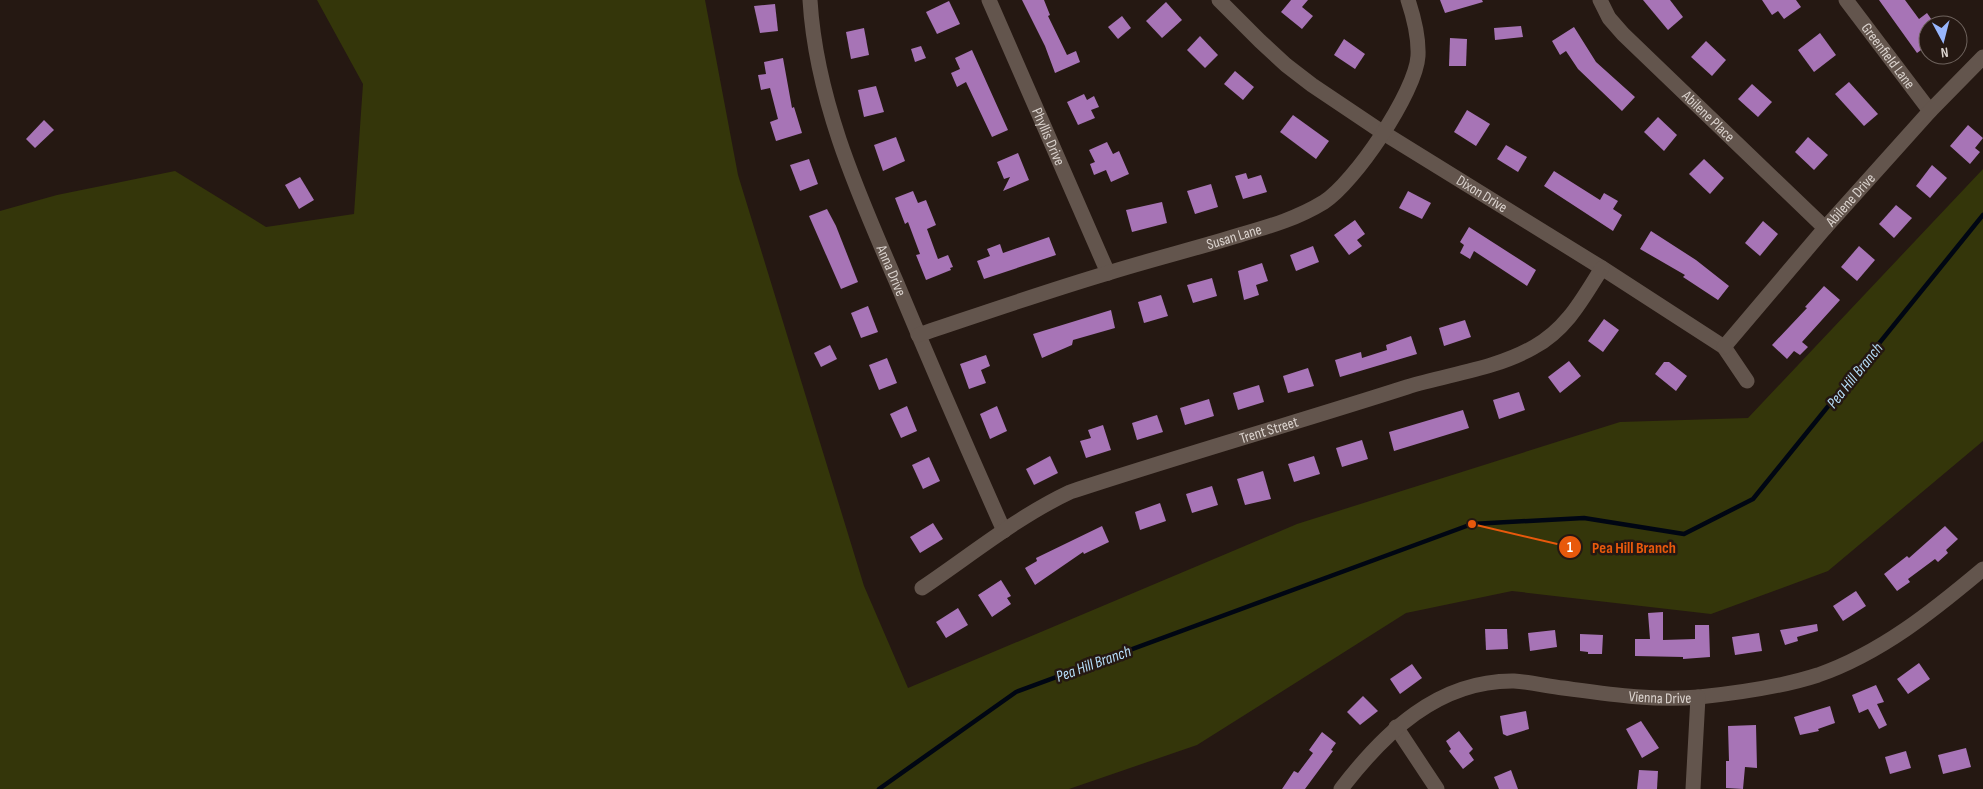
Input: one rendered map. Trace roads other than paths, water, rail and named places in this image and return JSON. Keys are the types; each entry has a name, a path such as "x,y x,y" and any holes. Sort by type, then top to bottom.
{"street":[{"name":"Anna Drive","path":"810,0 813,34 834,125 857,190 1004,531"},
{"name":"Phyllis Drive","path":"989,0 1108,273"},
{"name":"Dixon Drive","path":"1219,0 1286,65 1382,132 1602,268 1724,348 1748,381"},
{"name":"Susan Lane","path":"918,335 1108,273 1286,221 1326,201 1344,186 1363,163 1408,90 1415,73 1418,56 1415,23 1408,0"},
{"name":"Abilene Place","path":"1600,0 1609,18 1623,34 1825,228"},
{"name":"Greenfield Lane","path":"1846,0 1930,111"},
{"name":"Abilene Drive","path":"1724,348 1825,228 1930,111 1983,57"},
{"name":"Trent Street","path":"922,588 1004,531 1046,504 1070,492 1430,380 1495,363 1533,348 1558,331 1571,317 1602,268"},
{"name":"Vienna Drive","path":"1341,789 1367,756 1396,727 1420,708 1461,690 1514,681 1617,695 1663,698 1698,697 1778,684 1817,675 1843,665 1878,647 1931,612 1983,569"},
{"path":"1693,789 1698,697"},
{"path":"1396,727 1436,789"}],"waterway":[{"name":"Pea Hill Branch","path":"879,789 1016,692 1472,524 1584,518 1684,534 1753,499 1983,215"}],"place":[{"name":"Pea Hill Branch","path":"1472,524"}]}
